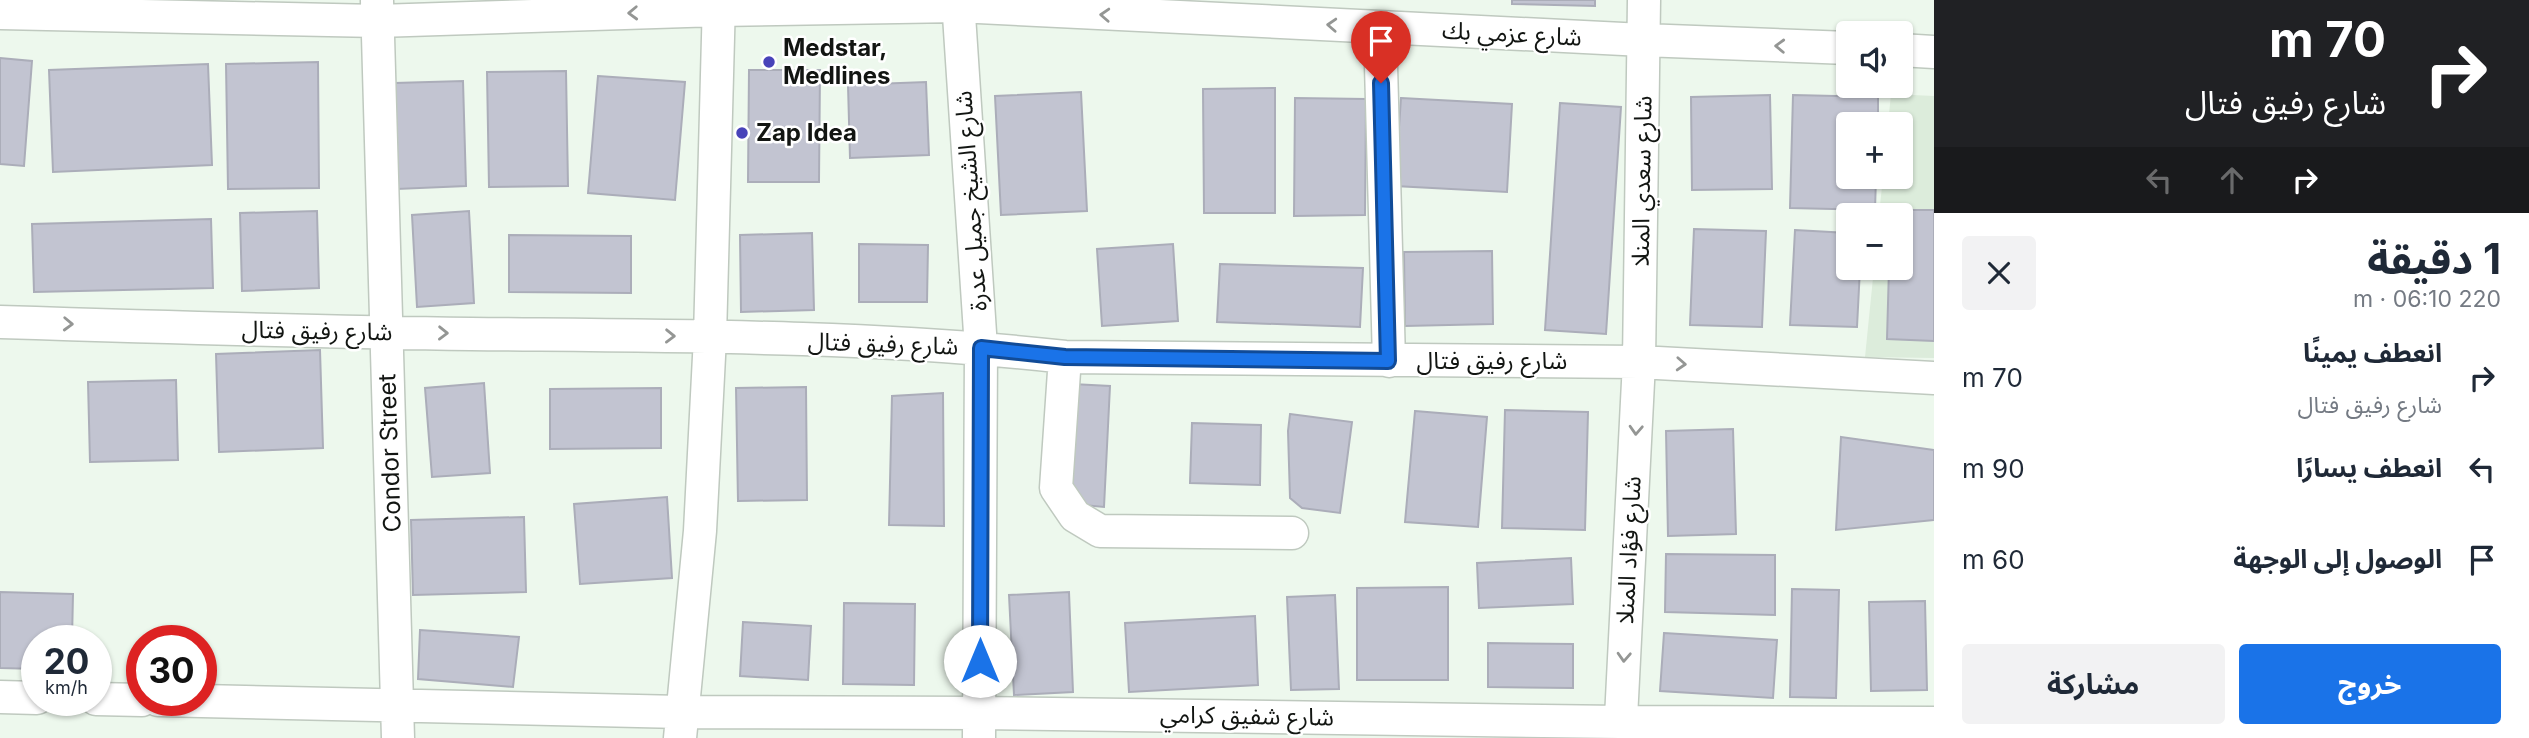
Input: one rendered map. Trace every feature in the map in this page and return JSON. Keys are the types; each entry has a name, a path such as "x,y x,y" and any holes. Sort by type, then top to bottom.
{"street":[{"name":"شارع سعدي المنلا","path":"1639,362 1644,0"},
{"name":"شارع عزمي بك","path":"0,13 958,3 1380,28 1836,48"},
{"name":"شارع الشيخ جميل عدرة","path":"958,3 981,348 979,725"},
{"path":"680,725 700,531 710,337 719,5"},
{"name":"Condor Street","path":"378,11 398,738"},
{"path":"1380,28 1388,361"},
{"path":"1913,51 1934,52"},
{"name":"شارع رفيق فتال","path":"0,322 387,333 710,337 981,348 1065,357 1639,362 1934,378"},
{"path":"1065,357 1056,488 1075,516 1100,531 1292,533"},
{"name":"شارع فؤاد المنلا","path":"1620,730 1639,362"},
{"path":"0,697 21,698"},
{"name":"شارع شفيق كرامي","path":"217,701 397,705 680,725 1620,730 1934,723"}],"shaded area":[{"path":"1934,96 1934,358 1865,357 1873,280 1913,280 1913,203 1880,203 1882,189 1913,189 1913,112 1889,112 1891,98"}],"building":[{"path":"1512,0 1595,0 1595,6 1512,4"},
{"path":"0,58 32,61 24,166 0,164"},
{"path":"318,62 319,188 228,189 226,64"},
{"path":"208,64 212,165 53,172 49,70"},
{"path":"749,70 820,70 819,182 748,182"},
{"path":"566,71 568,186 489,187 487,72"},
{"path":"598,76 685,82 675,200 588,193"},
{"path":"463,81 466,186 397,189 395,83"},
{"path":"926,82 929,155 850,158 848,85"},
{"path":"1275,88 1275,213 1204,213 1203,89"},
{"path":"1081,92 1087,211 1001,215 995,96"},
{"path":"1770,95 1772,189 1692,190 1691,97"},
{"path":"1793,95 1878,98 1878,112 1836,112 1836,189 1876,189 1875,203 1836,203 1836,209 1790,208"},
{"path":"1295,98 1366,99 1365,215 1294,216"},
{"path":"1401,98 1512,104 1507,192 1395,186"},
{"path":"1560,103 1621,107 1606,334 1545,330"},
{"path":"1913,210 1934,210 1934,341 1887,339 1889,280 1913,280"},
{"path":"317,211 319,288 242,291 240,213"},
{"path":"469,211 474,303 417,307 412,215"},
{"path":"211,219 213,288 34,292 32,224"},
{"path":"1694,229 1766,231 1762,327 1690,325"},
{"path":"1795,230 1836,232 1836,280 1859,280 1857,327 1790,325"},
{"path":"812,233 814,310 741,312 740,235"},
{"path":"509,235 631,236 631,293 509,292"},
{"path":"859,244 928,245 927,302 859,302"},
{"path":"1173,244 1178,321 1102,326 1097,249"},
{"path":"1492,251 1493,324 1405,326 1404,252"},
{"path":"1220,264 1363,268 1360,327 1217,322"},
{"path":"320,350 323,448 219,452 216,354"},
{"path":"176,380 178,460 90,462 88,382"},
{"path":"484,383 490,473 432,477 425,388"},
{"path":"1072,384 1110,386 1104,507 1083,505 1066,492"},
{"path":"806,387 807,500 738,501 736,388"},
{"path":"661,388 661,448 550,449 550,389"},
{"path":"943,393 944,526 889,525 892,396"},
{"path":"1505,410 1588,412 1585,530 1502,528"},
{"path":"1415,411 1487,417 1478,527 1405,522"},
{"path":"1290,414 1352,422 1340,513 1302,508 1290,498"},
{"path":"1192,423 1261,425 1260,485 1190,483"},
{"path":"1733,429 1736,534 1668,536 1666,431"},
{"path":"1841,437 1934,450 1934,520 1836,530"},
{"path":"667,497 672,578 580,584 574,504"},
{"path":"524,517 526,592 413,595 411,520"},
{"path":"1666,554 1775,555 1775,615 1665,612"},
{"path":"1571,558 1573,604 1479,608 1477,563"},
{"path":"1448,587 1448,680 1357,680 1357,588"},
{"path":"1792,589 1839,590 1836,698 1790,697"},
{"path":"0,592 73,594 72,625 21,625 21,669 0,668"},
{"path":"1069,592 1073,692 1014,695 1009,595"},
{"path":"1335,595 1339,689 1291,690 1287,597"},
{"path":"1925,601 1927,690 1871,691 1869,602"},
{"path":"844,603 915,604 914,685 843,684"},
{"path":"1255,616 1258,685 1129,692 1125,623"},
{"path":"743,622 811,626 808,680 740,676"},
{"path":"420,630 519,637 513,687 418,679"},
{"path":"1664,633 1777,640 1773,698 1660,691"},
{"path":"1488,643 1573,644 1573,688 1488,687"}],"place":[{"name":"Medstar, Medlines","path":"769,62"},
{"name":"Zap Idea","path":"742,133"}],"route":[{"path":"980,661 981,348 1065,357 1388,361 1381,83"}]}
